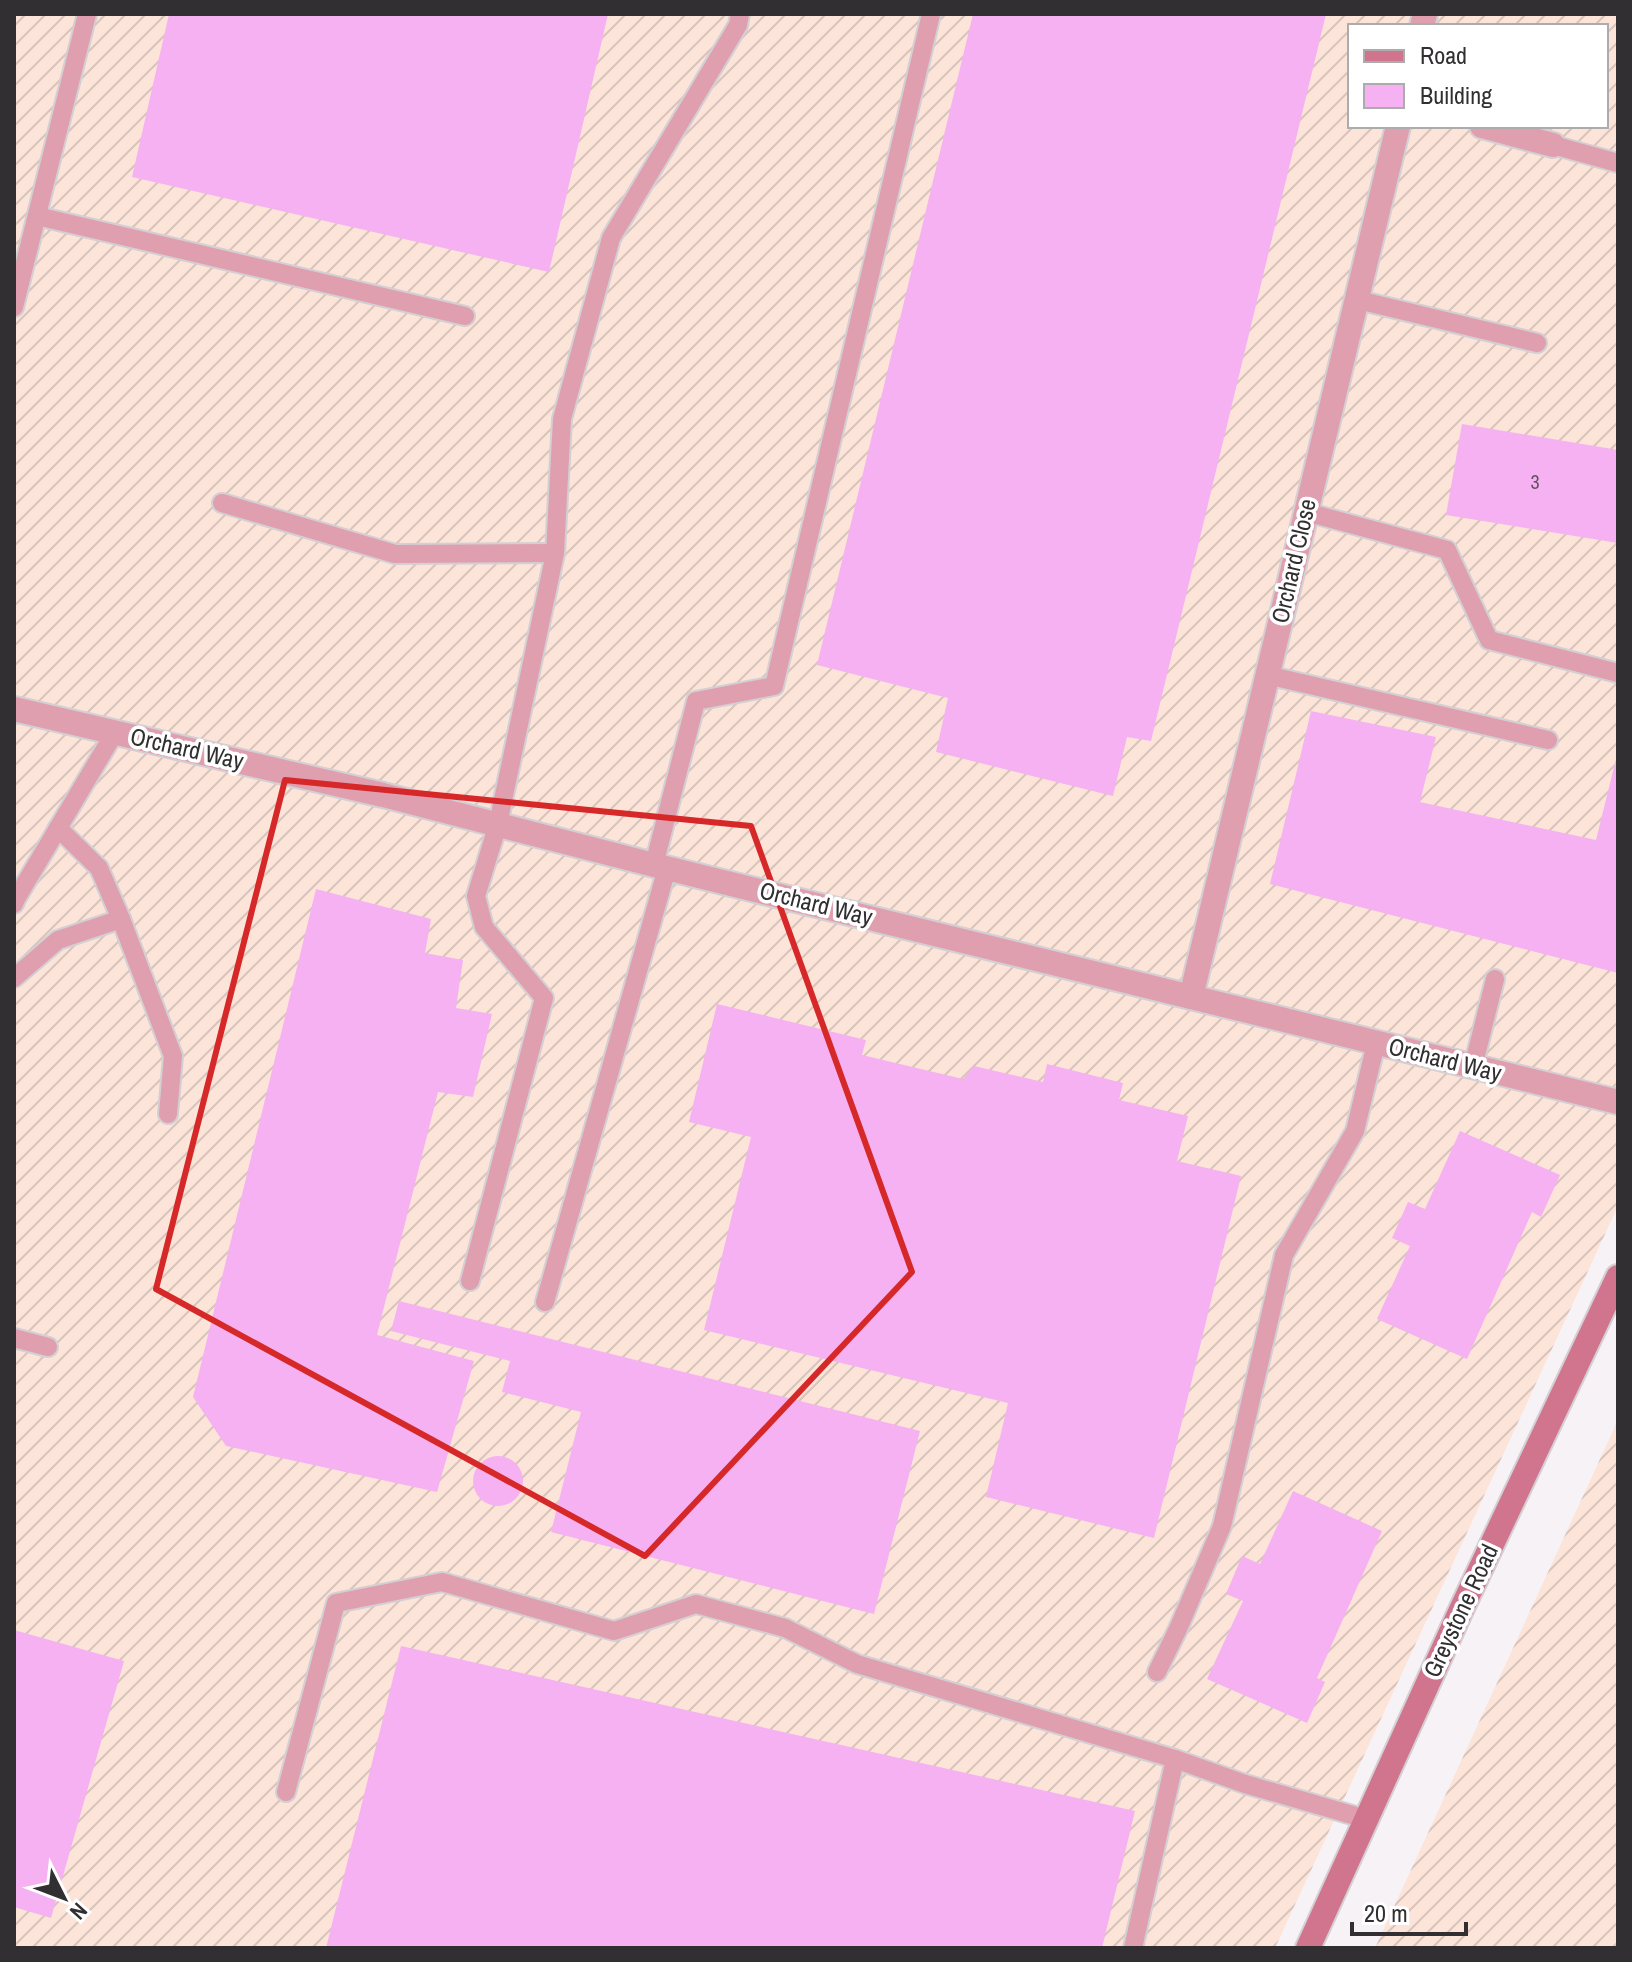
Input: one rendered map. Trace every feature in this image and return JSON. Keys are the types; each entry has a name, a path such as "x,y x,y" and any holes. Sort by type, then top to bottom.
{"main road":[{"name":"Greystone Road","path":"1308,1948 1461,1610 1618,1277"}],"street":[{"name":"Orchard Close","path":"1191,997 1398,128"},
{"path":"1489,128 1553,145"},
{"name":"Orchard Way","path":"14,709 368,791 1618,1102"}],"lane":[{"path":"14,307 17,284 87,14"},
{"path":"470,1281 544,998 484,927 476,896 498,824 555,553 562,419 611,238 738,25 740,14"},
{"path":"545,1302 661,866 696,701 774,686 931,14"},
{"path":"1553,145 1618,163"},
{"path":"37,216 465,316"},
{"path":"1358,300 1537,343"},
{"path":"222,503 395,554 555,553"},
{"path":"1306,512 1447,550 1489,640 1618,673"},
{"path":"1267,675 1548,740"},
{"path":"14,904 115,732"},
{"path":"58,828 99,868 121,919 173,1056 168,1114"},
{"path":"14,978 58,940 121,919"},
{"path":"1473,1067 1495,979"},
{"path":"1157,1672 1222,1526 1284,1255 1355,1131 1376,1043"},
{"path":"14,1338 48,1347"},
{"path":"286,1792 336,1603 442,1582 614,1631 696,1604 785,1628 857,1664 1366,1819"},
{"path":"1133,1948 1175,1759"}],"highlighted area":[{"path":"285,780 751,826 912,1272 645,1556 156,1289"}],"shaded area":[{"path":"14,14 1618,14 1618,1206 1275,1948 14,1948"},
{"path":"1618,1420 1618,1948 1375,1948"}],"building":[{"path":"169,14 608,14 549,272 132,177"},
{"path":"973,14 1326,14 1151,741 1127,737 1113,796 936,752 948,698 817,665"},
{"path":"1462,424 1618,450 1618,543 1446,515"},
{"path":"1311,711 1436,737 1420,802 1596,840 1618,751 1618,973 1270,884"},
{"path":"316,889 431,919 425,953 463,960 456,1008 492,1014 473,1097 438,1092 377,1335 474,1361 437,1492 226,1446 193,1397"},
{"path":"717,1004 866,1040 862,1055 963,1079 974,1066 1043,1082 1047,1064 1123,1083 1119,1100 1188,1116 1177,1161 1241,1176 1154,1538 986,1497 1008,1403 704,1330 751,1137 689,1122"},
{"path":"1460,1131 1560,1175 1541,1217 1532,1212 1467,1359 1377,1319 1410,1246 1392,1238 1408,1202 1425,1209"},
{"path":"399,1301 920,1431 874,1614 551,1532 581,1412 502,1392 510,1361 391,1331"},
{"path":"498,1456 516,1463 523,1481 516,1499 498,1506 480,1499 473,1481 480,1463"},
{"path":"1293,1491 1382,1531 1317,1678 1325,1682 1307,1723 1207,1679 1243,1601 1226,1594 1242,1556 1260,1564"},
{"path":"14,1630 124,1661 51,1918 14,1907"},
{"path":"401,1646 1135,1811 1102,1948 326,1948"}]}
